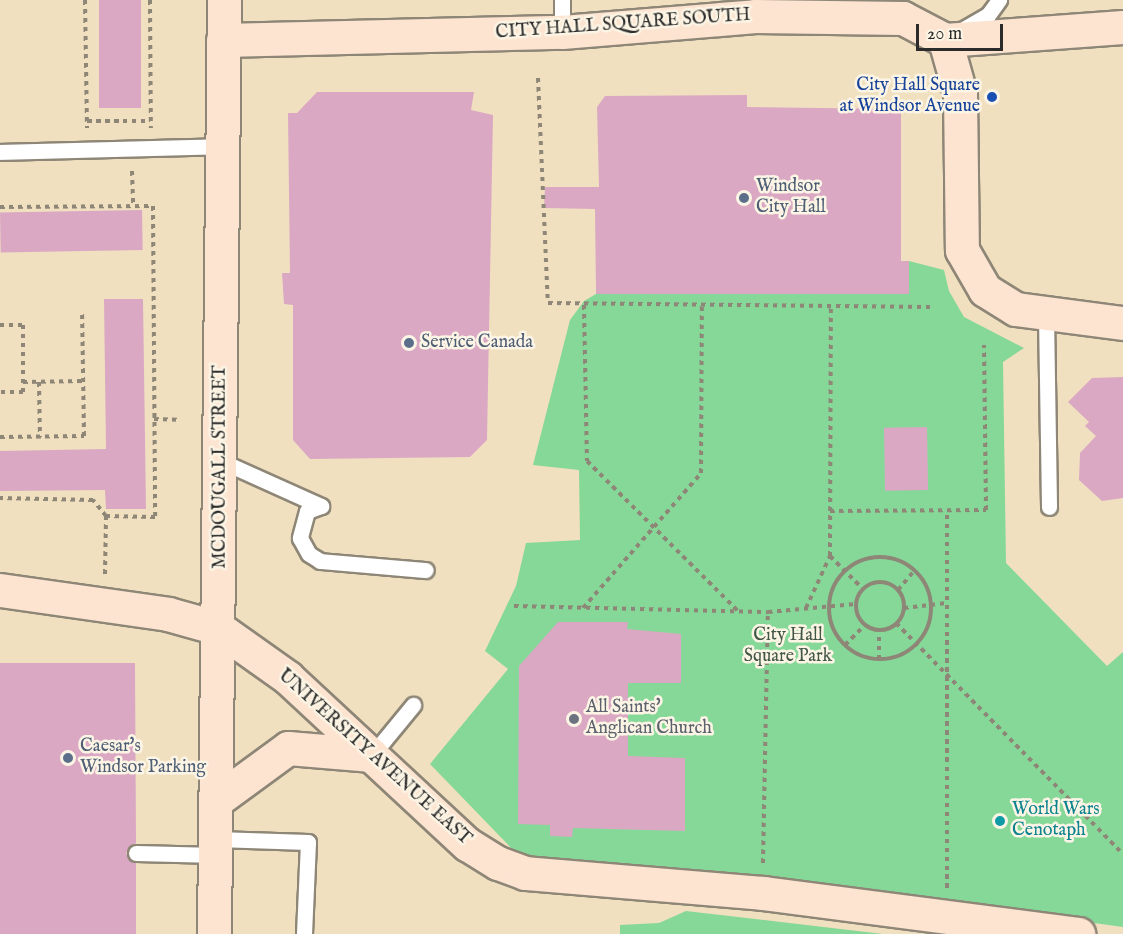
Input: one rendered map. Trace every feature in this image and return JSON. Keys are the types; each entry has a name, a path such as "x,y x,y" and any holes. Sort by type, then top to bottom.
{"street":[{"name":"MCDOUGALL STREET","path":"214,934 217,847 224,0"},
{"name":"CITY HALL SQUARE SOUTH","path":"223,40 562,32 755,16 897,18 945,40"},
{"path":"1123,27 945,40 960,93 963,250 985,290 1016,309 1046,315 1123,323"},
{"name":"UNIVERSITY AVENUE EAST","path":"0,590 168,614 218,628 287,677 467,844 498,863 525,873 763,893 1078,934"},
{"path":"217,800 288,748 372,755"}],"lane":[{"path":"562,0 562,32"},
{"path":"945,40 988,15 999,0"},
{"path":"0,152 222,146"},
{"path":"1046,315 1049,507"},
{"path":"221,461 321,506 307,512 300,538 309,554 320,561 426,570"},
{"path":"372,755 413,705"},
{"path":"136,853 308,842 304,934"}],"path":[{"path":"85,0 87,128"},
{"path":"150,0 151,135"},
{"path":"538,78 548,303 930,307"},
{"path":"87,121 150,121"},
{"path":"132,166 133,206"},
{"path":"0,207 153,206 155,517 106,516"},
{"path":"584,305 587,461 738,612"},
{"path":"583,608 701,473 702,305"},
{"path":"806,609 830,556 831,306"},
{"path":"0,437 84,436 82,312"},
{"path":"0,325 23,325 23,392 0,392"},
{"path":"830,511 986,510 984,345"},
{"path":"23,382 83,381"},
{"path":"39,382 40,437"},
{"path":"154,419 179,420"},
{"path":"0,498 93,500 106,516 105,578"},
{"path":"947,510 947,895"},
{"path":"830,556 863,589"},
{"path":"872,557 902,561 915,570 924,581 931,605 930,621 916,644 892,657 879,658 855,652 845,645 831,622 829,607 836,582 845,571 872,557"},
{"path":"898,590 915,570"},
{"path":"877,583 898,590 904,608 896,623 879,630 865,625 856,604 863,589 877,583"},
{"path":"904,608 947,603"},
{"path":"514,606 768,612 856,604"},
{"path":"763,870 768,612"},
{"path":"896,623 1123,854"},
{"path":"845,645 865,625"},
{"path":"879,630 879,658"}],"green space":[{"name":"City Hall Square Park","path":"909,261 944,270 949,291 964,317 1024,348 1003,362 1006,563 1107,666 1123,652 1123,927 803,883 548,862 517,854 430,764 508,669 485,651 516,586 526,543 580,540 579,470 533,465 570,320 584,301 596,294 909,294"},
{"path":"686,911 883,934 620,934 620,925 659,923"}],"building":[{"path":"99,0 141,0 141,108 99,108"},
{"path":"317,92 474,92 471,110 493,115 487,440 470,457 310,459 293,440 293,305 284,304 282,273 290,273 288,113 297,113"},
{"name":"Windsor City Hall","path":"747,95 747,107 901,109 901,261 909,261 909,294 596,294 595,209 544,208 545,187 599,187 597,107 605,96"},
{"path":"142,210 143,250 1,252 0,212"},
{"path":"104,299 143,299 146,509 106,509 105,490 0,491 0,451 106,449"},
{"path":"1123,377 1123,498 1102,501 1079,480 1080,453 1096,436 1085,426 1089,422 1068,402 1092,378"},
{"path":"927,427 928,490 885,491 884,428"},
{"name":"All Saints' Anglican Church","path":"558,622 628,622 627,629 681,634 681,683 628,683 628,756 685,758 685,831 573,828 572,837 550,836 550,825 518,824 519,666"},
{"name":"Caesar's Windsor Parking","path":"0,663 135,663 136,843 126,853 136,863 136,934 0,934"}],"place":[{"name":"City Hall Square at Windsor Avenue","path":"992,97"},
{"name":"Windsor City Hall","path":"744,198"},
{"name":"Service Canada","path":"409,343"},
{"name":"All Saints' Anglican Church","path":"574,719"},
{"name":"Caesar's Windsor Parking","path":"68,758"},
{"name":"World Wars Cenotaph","path":"1000,821"}]}
